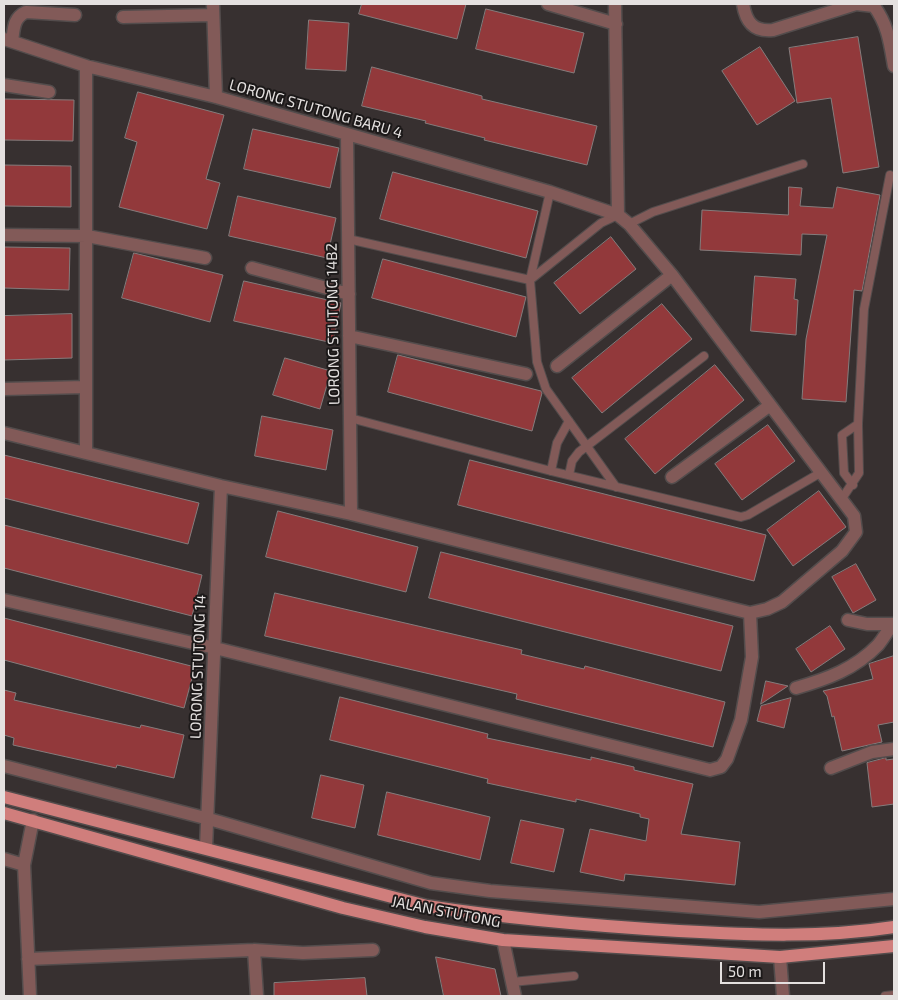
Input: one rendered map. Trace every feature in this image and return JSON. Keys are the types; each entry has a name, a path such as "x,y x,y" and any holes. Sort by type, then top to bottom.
{"main road":[{"name":"JALAN STUTONG","path":"4,797 427,906 498,917 597,927 775,936 894,927"},
{"name":"JALAN STUTONG","path":"4,813 343,908 425,927 503,940 780,957 894,946"}],"street":[{"path":"548,4 616,24"},
{"path":"4,433 221,486 351,514 750,613 767,609 782,602 851,542 856,532 854,516 769,406 672,275 629,224 618,215 615,4"},
{"path":"743,4 750,24 761,31 773,30 856,4 874,6 883,18 890,36 894,66"},
{"path":"123,17 213,9 216,97"},
{"path":"8,40 15,21 19,15 26,12 75,15"},
{"name":"LORONG STUTONG BARU 4","path":"8,40 86,66 216,97 550,192 618,215"},
{"path":"86,66 86,452"},
{"path":"4,84 49,92"},
{"name":"LORONG STUTONG 14B2","path":"347,134 351,514"},
{"path":"4,234 87,236 205,258"},
{"path":"252,268 349,294"},
{"path":"557,366 672,275"},
{"path":"349,336 526,374"},
{"path":"4,389 85,387"},
{"path":"672,477 769,406"},
{"name":"LORONG STUTONG 14","path":"206,848 209,819 221,486"},
{"path":"4,600 215,648 710,770 721,766 727,759 741,720 752,657 750,613"},
{"path":"848,620 867,624 894,624"},
{"path":"796,688 844,672 879,644 894,624"},
{"path":"831,768 872,752 894,749"},
{"path":"4,766 209,819 431,883 490,891 759,912 894,899"},
{"path":"30,996 24,865 33,820"},
{"path":"4,859 24,865"},
{"path":"503,940 515,996"},
{"path":"28,959 254,950 303,953 373,950"},
{"path":"254,950 257,996"},
{"path":"780,957 784,996"}],"lane":[{"path":"629,224 653,212 803,164"},
{"path":"841,500 853,485 859,473 858,424 864,309 890,175"},
{"path":"550,192 530,280 537,362 546,389 616,487"},
{"path":"530,280 601,223 618,215"},
{"path":"348,239 530,280"},
{"path":"569,475 572,461 579,452 704,356"},
{"path":"350,418 550,471 741,517 748,515 820,473"},
{"path":"550,471 557,444 569,421"},
{"path":"853,485 844,473 842,435 858,424"},
{"path":"512,982 574,976"},
{"path":"885,996 894,995"}],"building":[{"path":"362,4 466,4 457,39 359,14"},
{"path":"486,9 584,33 574,73 476,49"},
{"path":"309,20 349,23 346,71 306,69"},
{"path":"858,37 879,167 843,173 831,98 797,103 789,48"},
{"path":"760,47 795,101 757,125 722,71"},
{"path":"372,67 482,96 482,99 597,126 587,165 484,140 485,138 425,123 426,121 362,106"},
{"path":"138,92 224,115 206,179 220,183 207,229 119,207 137,142 125,138"},
{"path":"4,99 74,100 73,141 4,140"},
{"path":"253,129 339,148 330,188 244,169"},
{"path":"4,165 71,166 71,207 4,206"},
{"path":"393,172 538,211 526,258 380,219"},
{"path":"789,187 802,188 800,206 833,208 837,187 880,195 862,291 854,290 846,402 802,399 806,339 827,235 802,234 801,255 700,250 702,210 788,215"},
{"path":"238,196 336,218 327,258 229,236"},
{"path":"611,237 636,269 580,314 554,283"},
{"path":"4,247 70,248 69,290 4,288"},
{"path":"134,253 223,275 210,322 122,298"},
{"path":"383,259 526,297 516,337 372,298"},
{"path":"755,276 796,279 794,299 798,300 796,335 751,331"},
{"path":"244,281 341,303 333,343 234,321"},
{"path":"662,304 692,339 602,413 572,378"},
{"path":"72,314 72,358 4,360 4,316"},
{"path":"398,355 541,391 532,431 388,392"},
{"path":"285,358 331,371 320,409 273,395"},
{"path":"715,365 744,400 655,474 625,439"},
{"path":"262,416 333,430 326,470 255,456"},
{"path":"768,425 795,461 742,500 715,464"},
{"path":"4,455 199,503 188,544 4,498"},
{"path":"470,460 766,535 754,581 458,505"},
{"path":"819,491 846,527 793,566 767,530"},
{"path":"278,511 418,547 406,592 266,557"},
{"path":"4,525 202,575 192,616 4,568"},
{"path":"441,552 733,626 721,671 429,598"},
{"path":"856,564 876,600 853,613 832,577"},
{"path":"275,593 522,650 521,654 584,669 585,666 725,702 713,747 516,699 517,694 265,636"},
{"path":"4,618 195,667 184,708 4,660"},
{"path":"830,626 845,649 811,672 796,649"},
{"path":"894,656 894,722 878,725 882,742 842,751 834,716 832,717 827,696 823,691 873,679 869,664"},
{"path":"766,681 788,686 761,704"},
{"path":"4,690 16,693 14,700 140,728 141,725 184,735 174,778 117,765 116,768 13,745 14,738 4,735"},
{"path":"340,697 488,734 487,738 591,760 591,757 634,767 634,770 693,784 681,834 740,842 735,885 625,874 624,881 580,872 590,829 646,841 649,819 640,817 640,814 576,799 576,802 487,783 488,779 330,740"},
{"path":"791,698 784,728 757,721 761,706"},
{"path":"886,758 886,760 894,759 894,804 872,807 867,763"},
{"path":"321,775 364,785 355,828 312,818"},
{"path":"387,792 490,817 480,860 378,835"},
{"path":"521,820 564,829 554,872 511,863"},
{"path":"436,957 495,969 501,996 444,996"},
{"path":"365,978 367,996 274,996 274,983"}]}
